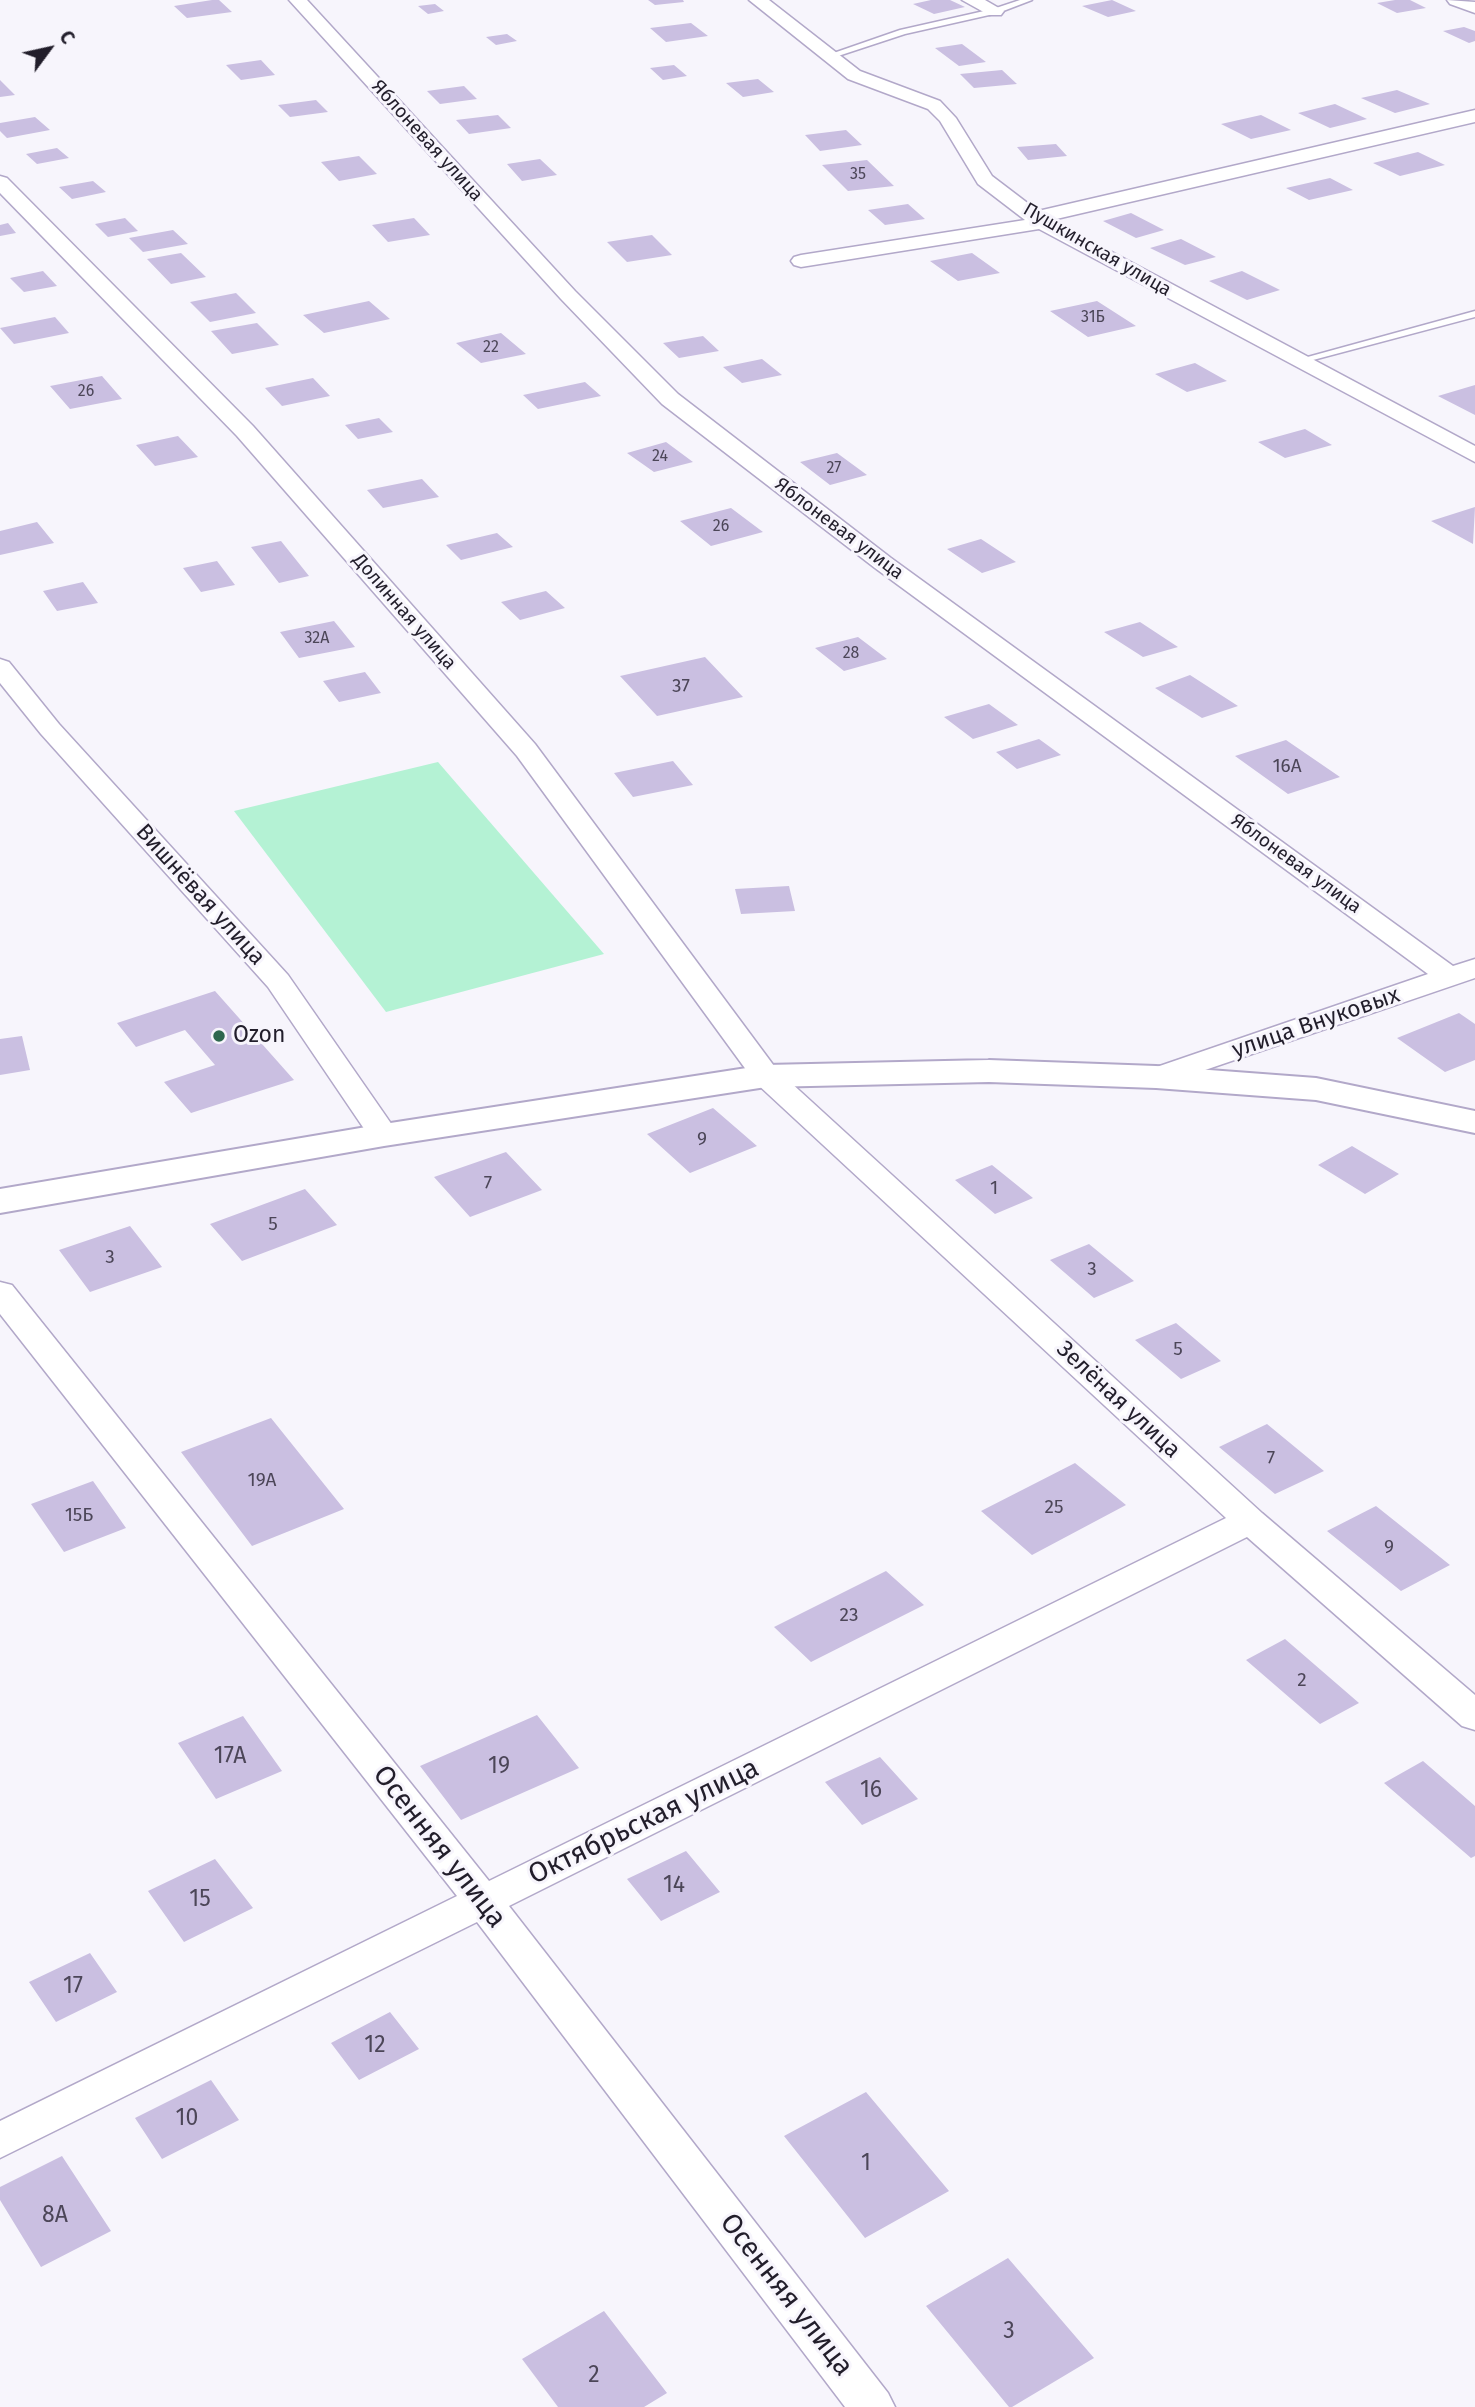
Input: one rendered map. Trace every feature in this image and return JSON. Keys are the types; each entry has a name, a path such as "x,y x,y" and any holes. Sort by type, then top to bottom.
{"street":[{"name":"Яблоневая улица","path":"298,0 568,295 670,399 883,564 1463,972"},
{"name":"Пушкинская улица","path":"758,0 854,75 934,105 947,118 985,180 1038,220 1475,455"},
{"path":"971,0 995,11"},
{"path":"1456,0 1475,8"},
{"path":"801,261 1030,226 1050,212 1475,116"},
{"name":"Долинная улица","path":"0,182 244,431 526,750 766,1076"},
{"name":"Вишнёвая улица","path":"0,667 50,729 278,981 384,1135"},
{"name":"улица Внуковых","path":"1156,1077 1463,972"},
{"path":"0,1201 384,1135 766,1076 989,1071 1156,1077 1316,1088 1475,1122"},
{"name":"Зелёная улица","path":"766,1076 1250,1521 1475,1717"},
{"name":"Осенняя улица","path":"0,1292 483,1901 872,2407"},
{"name":"Октябрьская улица","path":"0,2141 1250,1521"}],"lane":[{"path":"829,55 903,32 995,11 1028,0"},
{"path":"1298,361 1475,314"}],"green space":[{"path":"438,762 604,954 386,1012 234,811"}],"building":[{"path":"219,0 232,12 187,18 174,6"},
{"path":"648,0 683,0 684,2 655,5"},
{"path":"950,0 965,7 934,14 913,4"},
{"path":"1112,0 1136,11 1108,17 1082,6"},
{"path":"1410,0 1426,8 1397,13 1377,3"},
{"path":"435,4 444,11 428,14 418,6"},
{"path":"691,23 708,36 666,42 650,28"},
{"path":"1464,27 1475,31 1475,41 1469,43 1443,31"},
{"path":"507,34 517,41 496,45 486,37"},
{"path":"962,44 986,62 959,66 935,48"},
{"path":"261,60 275,75 241,80 226,65"},
{"path":"674,65 687,76 663,80 650,68"},
{"path":"1002,70 1017,84 974,88 960,74"},
{"path":"758,79 774,92 743,97 726,83"},
{"path":"0,80 15,95 0,97"},
{"path":"464,86 477,99 440,104 427,91"},
{"path":"1397,90 1430,104 1395,113 1361,98"},
{"path":"316,100 328,112 290,117 278,105"},
{"path":"1335,104 1367,119 1330,128 1298,113"},
{"path":"498,115 511,128 469,134 456,120"},
{"path":"1261,115 1291,130 1251,139 1221,124"},
{"path":"35,117 50,130 7,138 0,131 0,123"},
{"path":"846,130 862,145 820,151 805,135"},
{"path":"1056,144 1067,156 1028,160 1017,147"},
{"path":"57,148 69,158 37,164 26,154"},
{"path":"1418,152 1445,165 1400,176 1373,163"},
{"path":"359,156 377,174 339,181 321,162"},
{"path":"540,159 557,175 522,181 507,164"},
{"path":"867,160 894,186 848,191 822,165"},
{"path":"1330,178 1353,190 1309,200 1286,188"},
{"path":"93,181 106,192 72,199 59,187"},
{"path":"908,204 925,219 885,225 868,210"},
{"path":"1131,213 1164,230 1136,238 1103,221"},
{"path":"125,218 138,231 108,237 95,224"},
{"path":"414,218 430,235 388,242 372,225"},
{"path":"8,223 16,233 0,236 0,225"},
{"path":"173,230 188,244 143,252 129,238"},
{"path":"652,235 672,255 627,262 607,242"},
{"path":"1181,239 1216,257 1185,265 1150,248"},
{"path":"181,253 206,277 171,284 147,259"},
{"path":"972,253 1000,273 958,281 930,261"},
{"path":"43,271 57,286 24,292 10,278"},
{"path":"1242,271 1280,290 1247,300 1209,281"},
{"path":"236,293 256,313 210,322 190,302"},
{"path":"369,301 390,319 324,333 303,315"},
{"path":"1097,301 1136,326 1088,337 1050,311"},
{"path":"55,317 69,333 14,344 0,328"},
{"path":"257,323 279,345 232,354 211,331"},
{"path":"501,333 526,354 481,363 456,343"},
{"path":"703,336 719,351 679,358 663,343"},
{"path":"762,359 782,375 742,383 723,367"},
{"path":"1195,363 1227,381 1187,392 1155,374"},
{"path":"102,376 122,399 70,409 50,386"},
{"path":"313,378 330,396 282,406 265,388"},
{"path":"585,382 601,396 538,409 523,395"},
{"path":"1475,385 1475,415 1438,396"},
{"path":"379,418 393,432 358,439 345,425"},
{"path":"1305,429 1332,445 1285,458 1258,442"},
{"path":"178,436 198,457 155,466 136,445"},
{"path":"666,442 693,462 654,472 627,453"},
{"path":"837,453 867,475 830,485 800,462"},
{"path":"422,479 439,497 383,508 367,490"},
{"path":"1475,507 1473,544 1431,521"},
{"path":"731,508 763,532 711,546 680,521"},
{"path":"37,522 54,543 0,555 0,531"},
{"path":"497,533 513,547 461,560 446,545"},
{"path":"981,539 1016,562 982,573 947,549"},
{"path":"281,541 309,576 279,583 251,547"},
{"path":"217,561 235,585 201,592 183,568"},
{"path":"83,582 98,603 57,611 43,591"},
{"path":"546,591 565,608 520,620 501,602"},
{"path":"334,621 355,647 299,658 280,632"},
{"path":"1140,622 1178,647 1143,657 1104,632"},
{"path":"858,637 887,659 844,671 815,648"},
{"path":"705,657 743,697 657,716 620,676"},
{"path":"365,672 381,693 339,702 323,681"},
{"path":"1190,675 1238,706 1202,718 1155,688"},
{"path":"989,704 1018,725 973,739 944,717"},
{"path":"1039,739 1061,755 1017,769 996,752"},
{"path":"1286,740 1340,777 1288,794 1235,756"},
{"path":"673,761 693,785 633,797 614,773"},
{"path":"789,886 795,911 741,914 735,889"},
{"path":"215,991 294,1080 191,1113 164,1082 215,1065 185,1030 136,1047 117,1023"},
{"path":"1459,1013 1475,1024 1475,1060 1445,1072 1397,1038"},
{"path":"22,1036 30,1070 0,1075 0,1039"},
{"path":"713,1108 757,1146 690,1173 647,1134"},
{"path":"1352,1146 1399,1174 1365,1194 1318,1165"},
{"path":"506,1152 542,1190 470,1217 434,1177"},
{"path":"992,1165 1033,1198 995,1214 955,1180"},
{"path":"305,1189 337,1225 242,1261 210,1224"},
{"path":"130,1226 162,1267 90,1292 59,1250"},
{"path":"1089,1244 1134,1281 1094,1298 1050,1260"},
{"path":"1176,1323 1221,1361 1181,1379 1135,1340"},
{"path":"271,1418 344,1509 252,1546 181,1452"},
{"path":"1267,1424 1324,1471 1275,1494 1219,1447"},
{"path":"1075,1463 1126,1505 1032,1555 981,1511"},
{"path":"93,1481 126,1528 64,1552 31,1504"},
{"path":"1376,1506 1450,1565 1401,1591 1327,1531"},
{"path":"886,1571 924,1605 811,1662 774,1627"},
{"path":"1285,1639 1359,1703 1320,1724 1246,1660"},
{"path":"537,1715 579,1768 461,1820 420,1766"},
{"path":"243,1716 282,1771 216,1799 178,1743"},
{"path":"880,1757 918,1799 862,1825 825,1782"},
{"path":"1423,1761 1475,1806 1475,1856 1471,1858 1384,1783"},
{"path":"686,1851 720,1892 661,1921 627,1879"},
{"path":"215,1859 253,1908 184,1942 148,1891"},
{"path":"90,1953 117,1992 56,2022 29,1982"},
{"path":"390,2012 419,2049 359,2080 331,2043"},
{"path":"211,2080 239,2120 162,2159 135,2118"},
{"path":"866,2092 949,2191 865,2238 784,2136"},
{"path":"62,2156 111,2231 41,2267 0,2200 0,2187"},
{"path":"1008,2258 1094,2358 1012,2407 1009,2407 926,2306"},
{"path":"604,2311 667,2393 644,2407 558,2407 522,2359"}],"place":[{"name":"Ozon","path":"219,1036"}]}
